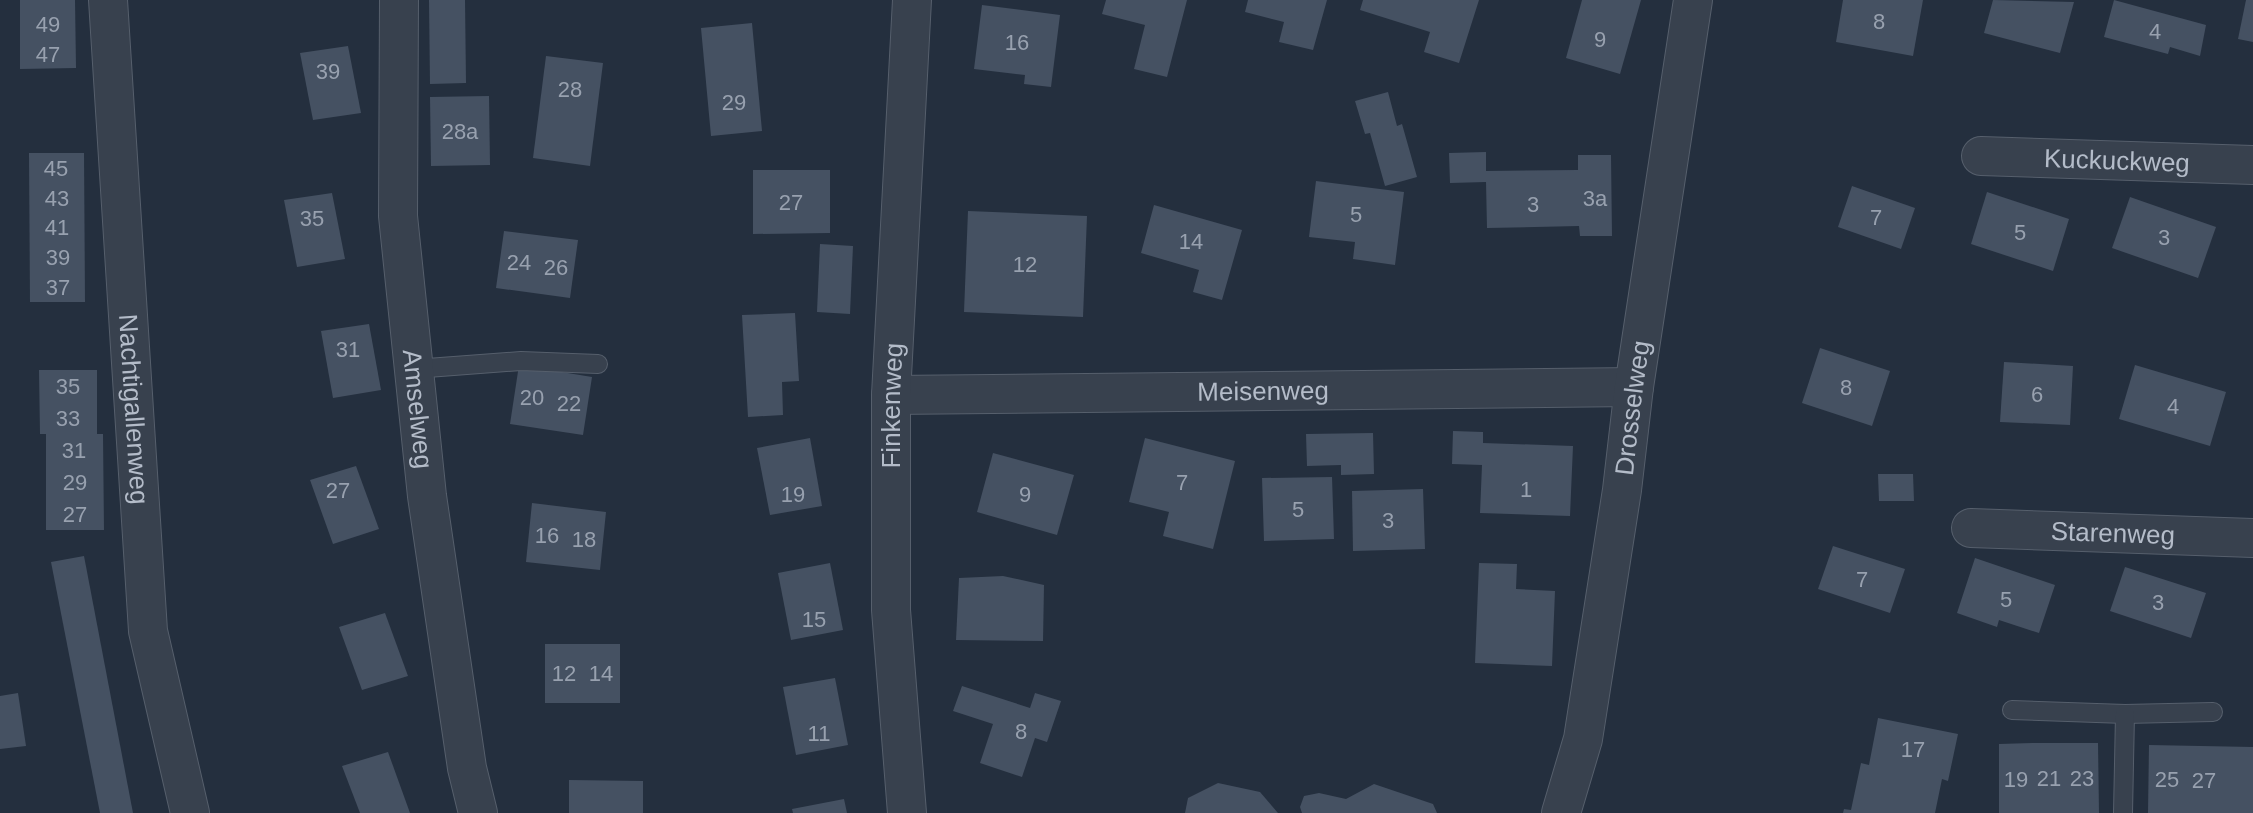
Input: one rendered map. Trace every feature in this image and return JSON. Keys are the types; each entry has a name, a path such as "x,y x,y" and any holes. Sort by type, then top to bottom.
{"street":[{"name":"Nachtigallenweg","path":"108,0 148,631 190,813"},
{"name":"Amselweg","path":"399,0 398,216 427,496 467,768 478,813"},
{"name":"Finkenweg","path":"907,813 891,610 891,395 912,0"},
{"name":"Drosselweg","path":"1561,813 1583,739 1693,0"},
{"name":"Kuckuckweg","path":"1981,156 2253,165"},
{"name":"Meisenweg","path":"891,395 1634,387"},
{"name":"Starenweg","path":"1971,528 2253,538"}],"lane":[{"path":"414,369 521,361 598,364"},
{"path":"2012,710 2125,714 2213,712"},
{"path":"2123,813 2125,714"}],"building":[{"path":"20,0 75,0 76,68 20,69"},
{"path":"429,0 465,0 466,83 430,84"},
{"path":"1106,0 1187,0 1167,77 1134,69 1145,25 1102,14"},
{"path":"1248,0 1327,0 1313,50 1279,42 1284,22 1245,12"},
{"path":"1363,0 1479,0 1459,63 1424,52 1430,32 1360,10"},
{"path":"1582,0 1641,0 1620,74 1566,58"},
{"path":"1843,0 1923,0 1913,56 1836,42"},
{"path":"1993,0 2074,2 2060,53 1984,33"},
{"path":"2114,0 2206,25 2200,56 2170,47 2168,54 2104,37"},
{"path":"2246,0 2253,0 2253,42 2238,39"},
{"path":"982,5 1060,15 1051,87 1024,84 1025,75 974,69"},
{"path":"752,23 762,131 711,136 701,28"},
{"path":"348,46 361,113 313,120 300,53"},
{"path":"546,56 603,63 590,166 533,158"},
{"path":"1388,92 1397,126 1402,124 1417,177 1385,186 1370,133 1365,134 1355,101"},
{"path":"489,96 490,165 431,166 430,97"},
{"path":"1486,152 1486,171 1578,170 1578,155 1611,155 1612,236 1580,236 1579,226 1487,228 1486,182 1450,183 1449,153"},
{"path":"29,153 84,153 85,302 30,302"},
{"path":"753,170 830,170 830,233 753,234"},
{"path":"1316,181 1404,192 1395,265 1353,259 1355,242 1309,237"},
{"path":"1852,186 1915,208 1901,249 1838,227"},
{"path":"1987,192 2069,219 2053,271 1971,244"},
{"path":"332,193 345,259 297,267 284,200"},
{"path":"2130,197 2216,227 2198,278 2112,248"},
{"path":"1154,205 1242,230 1222,300 1193,292 1199,270 1141,253"},
{"path":"968,211 1087,216 1083,317 964,312"},
{"path":"504,231 578,240 570,298 496,288"},
{"path":"820,244 853,246 850,314 817,312"},
{"path":"795,313 799,381 782,382 783,415 748,417 742,315"},
{"path":"369,324 381,390 333,398 321,331"},
{"path":"1820,348 1890,371 1872,426 1802,403"},
{"path":"2004,362 2073,366 2070,425 2000,422"},
{"path":"519,365 592,377 583,435 510,424"},
{"path":"2135,365 2226,392 2210,446 2119,419"},
{"path":"39,370 97,370 97,434 103,434 104,530 46,530 46,434 40,434"},
{"path":"1453,431 1483,432 1483,443 1573,446 1570,516 1480,513 1482,465 1452,464"},
{"path":"1373,433 1374,474 1341,475 1341,465 1307,466 1306,434"},
{"path":"810,438 822,506 770,515 757,448"},
{"path":"1145,438 1235,461 1213,549 1163,536 1169,512 1129,502"},
{"path":"993,453 1074,475 1057,535 977,512"},
{"path":"356,466 379,529 333,544 310,480"},
{"path":"1878,474 1913,474 1914,501 1879,501"},
{"path":"1332,477 1334,539 1264,541 1262,478"},
{"path":"1423,489 1425,549 1353,551 1352,491"},
{"path":"532,503 606,512 600,570 526,562"},
{"path":"1833,546 1905,569 1890,613 1818,589"},
{"path":"84,556 133,813 100,813 51,562"},
{"path":"1975,558 2055,585 2039,633 1999,620 1997,627 1957,613"},
{"path":"830,563 843,630 791,640 778,573"},
{"path":"1479,563 1517,564 1516,589 1555,591 1552,666 1475,663"},
{"path":"2125,567 2206,593 2191,638 2110,611"},
{"path":"1003,576 1044,585 1043,641 956,640 959,578"},
{"path":"385,613 408,676 362,690 339,627"},
{"path":"545,644 620,644 620,703 545,703"},
{"path":"835,678 848,745 796,755 783,687"},
{"path":"962,686 1030,708 1035,693 1061,701 1047,742 1035,738 1022,777 980,763 993,724 953,711"},
{"path":"18,693 26,746 0,749 0,696"},
{"path":"1878,718 1958,734 1948,781 1942,779 1935,813 1843,813 1844,809 1851,810 1861,763 1869,765"},
{"path":"2098,743 2099,813 1999,813 1999,744"},
{"path":"2149,745 2253,747 2253,813 2148,813"},
{"path":"388,752 410,813 360,813 342,766"},
{"path":"569,780 643,781 643,813 569,813"},
{"path":"1218,783 1260,792 1278,813 1185,813 1188,798"},
{"path":"1374,784 1433,804 1437,813 1302,813 1300,807 1304,796 1319,793 1346,799"},
{"path":"844,799 847,813 793,813 792,809"}]}
